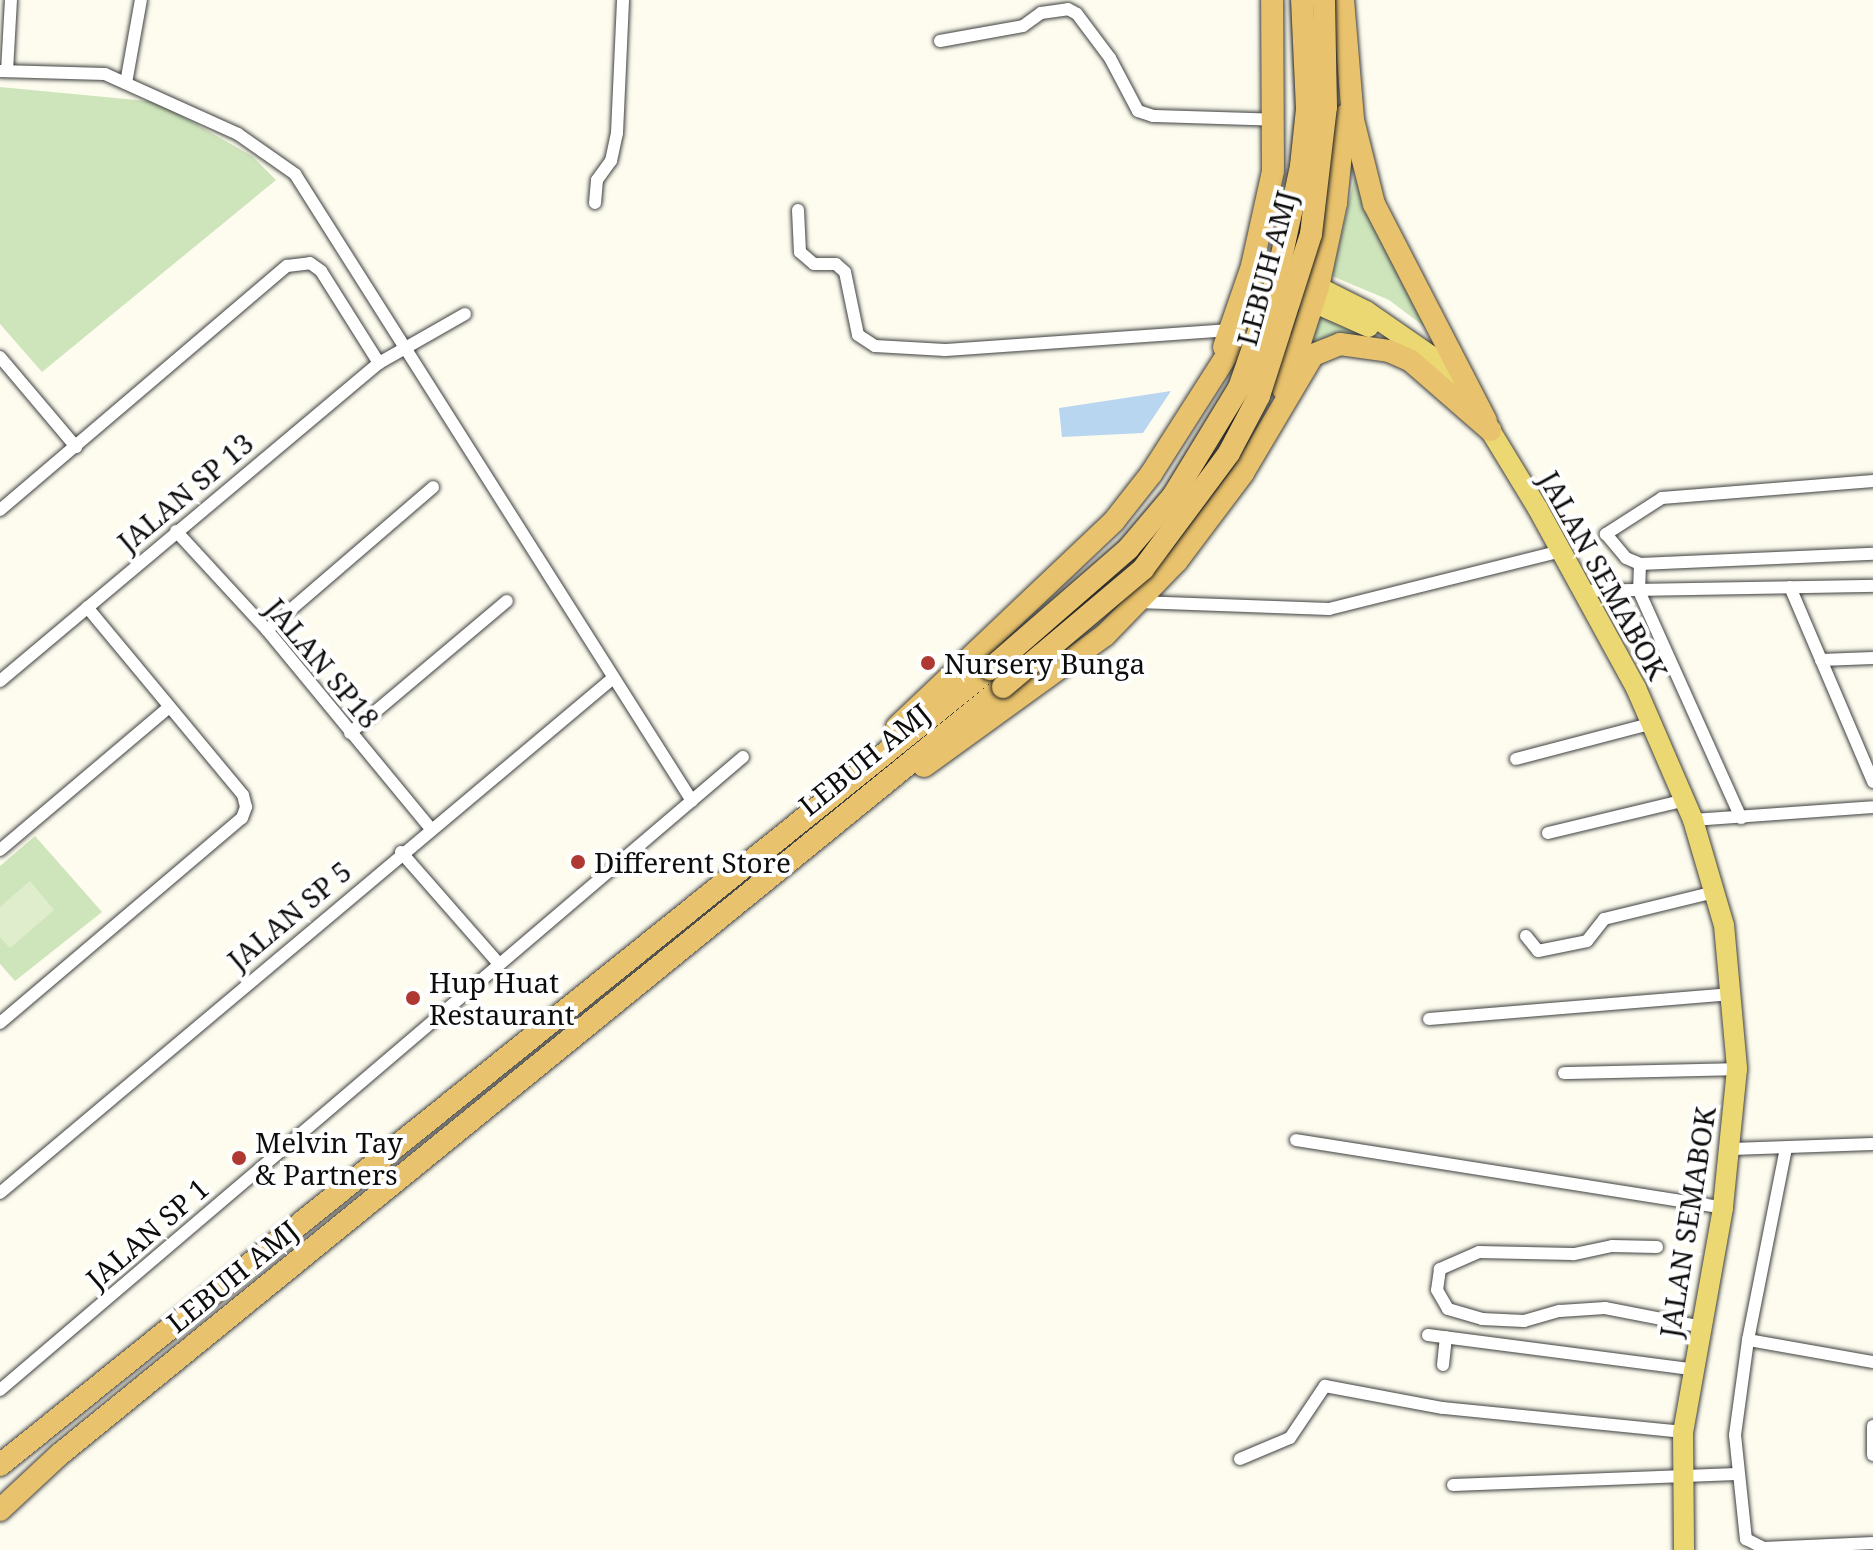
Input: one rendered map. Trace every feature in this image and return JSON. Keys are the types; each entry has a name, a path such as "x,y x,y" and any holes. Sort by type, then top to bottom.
{"highway":[{"path":"1272,0 1277,120 1273,209 1285,230 1302,235 1316,232 1336,203"},
{"name":"LEBUH AMJ","path":"996,678 1128,549 1173,496 1239,388 1276,282 1301,166 1307,109 1302,0"},
{"name":"LEBUH AMJ","path":"0,1510 59,1455 788,846 996,678 1143,569 1229,453 1259,396 1297,290 1313,220 1326,107 1324,0"},
{"path":"1343,0 1353,120 1374,204 1490,430"},
{"path":"1279,405 1316,294 1336,203 1346,42"},
{"path":"1213,375 1250,274 1273,171"},
{"path":"788,846 1114,521 1151,474 1213,375 1244,334 1263,329 1284,342 1289,356 1279,405"},
{"path":"788,846 1005,712 1105,635 1211,519 1279,405 1313,355 1340,344 1369,345 1411,361 1490,430"},
{"name":"LEBUH AMJ","path":"5,1457 788,846"}],"main road":[{"name":"JALAN SEMABOK","path":"1250,274 1316,294 1410,352 1490,430 1561,551 1653,723 1693,820 1715,892 1732,994 1737,1069 1723,1208 1698,1326 1683,1432 1680,1474 1684,1550"}],"street":[{"path":"11,0 4,71 105,74 238,134 295,174 692,801"},
{"path":"126,83 141,0"},
{"path":"595,203 597,180 611,161 617,133 623,0"},
{"path":"940,41 1023,26 1041,13 1068,9 1077,14 1110,58 1138,111 1153,116 1277,120"},
{"path":"798,210 800,252 814,264 836,264 845,272 858,335 875,346 945,350 1231,330"},
{"path":"0,510 274,273 298,263 310,263 321,271 379,363"},
{"name":"JALAN SP 13","path":"0,681 379,363 465,314"},
{"path":"0,357 76,447"},
{"path":"1873,481 1662,498 1606,534 1626,558 1640,564 1873,554"},
{"path":"267,630 433,487"},
{"name":"JALAN SP18","path":"176,531 267,630 430,828"},
{"path":"1138,602 1329,609 1561,551"},
{"path":"1640,564 1631,591 1733,819"},
{"path":"1583,591 1873,586"},
{"path":"1790,587 1873,782"},
{"path":"350,733 507,601"},
{"path":"0,1023 242,818 243,795 87,607"},
{"path":"1821,660 1873,658"},
{"name":"JALAN SP 5","path":"0,1193 401,852 612,679"},
{"path":"0,850 169,707"},
{"path":"1516,759 1653,723"},
{"name":"JALAN SP 1","path":"0,1390 743,757"},
{"path":"1548,833 1685,800"},
{"path":"1693,820 1873,807"},
{"path":"401,852 499,964"},
{"path":"1526,936 1538,951 1587,941 1604,919 1715,892"},
{"path":"1429,1019 1732,994"},
{"path":"1564,1073 1737,1069"},
{"path":"1296,1140 1723,1208"},
{"path":"1731,1149 1873,1144"},
{"path":"1786,1148 1748,1340 1735,1435 1746,1539 1764,1548 1873,1543"},
{"path":"1657,1247 1612,1246 1573,1254 1479,1252 1440,1269 1437,1290 1448,1309 1482,1319 1524,1321 1560,1311 1605,1308 1698,1326"},
{"path":"1428,1335 1691,1369"},
{"path":"1443,1365 1446,1337"},
{"path":"1748,1340 1873,1362"},
{"path":"1240,1459 1290,1438 1325,1386 1443,1408 1683,1432"},
{"path":"1873,1426 1873,1455"},
{"path":"1453,1485 1737,1474"}],"green space":[{"path":"0,87 157,102 252,156 276,180 42,372 0,324"},
{"path":"1355,176 1379,230 1441,339 1389,300 1332,276"},
{"path":"1320,315 1366,333 1310,346"},
{"path":"35,836 102,912 15,981 0,964 0,866"},
{"path":"30,881 54,910 10,948 0,937 0,907"}],"water":[{"path":"1171,391 1143,433 1062,437 1059,408"}],"place":[{"name":"Nursery Bunga","path":"928,663"},
{"name":"Different Store","path":"578,862"},
{"name":"Hup Huat Restaurant","path":"413,998"},
{"name":"Melvin Tay & Partners","path":"239,1158"}]}
